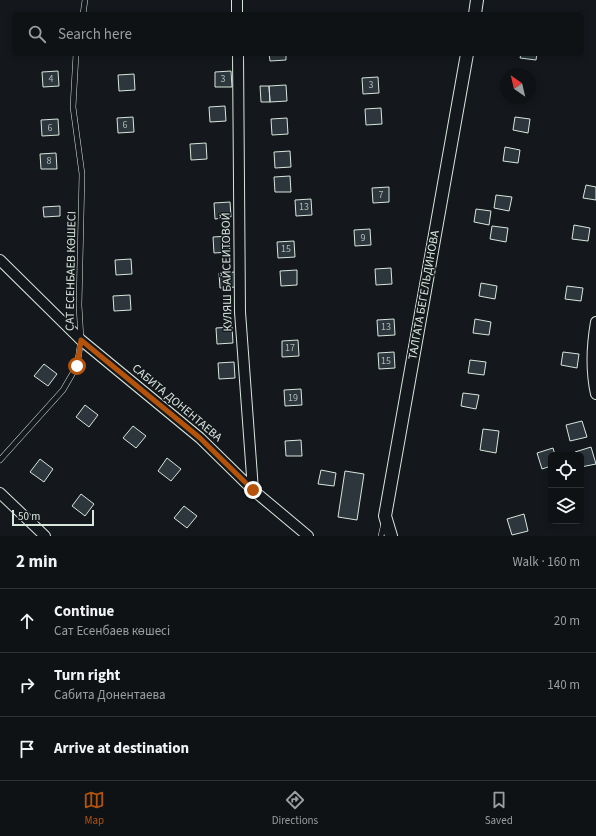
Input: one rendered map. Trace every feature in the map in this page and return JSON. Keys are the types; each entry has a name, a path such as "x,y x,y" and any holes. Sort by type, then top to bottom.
{"street":[{"path":"237,0 237,12"},
{"path":"475,12 477,0"},
{"name":"КУЛЯШ БАЙСЕИТОВОЙ","path":"238,56 240,312 253,490"},
{"name":"ТАЛГАТА БЕГЕЛЬДИНОВА","path":"391,536 385,516 467,56"},
{"name":"САБИТА ДОНЕНТАЕВА","path":"0,260 81,340 200,438 253,490 308,536"},
{"path":"596,322 594,335 593,379 596,394"},
{"path":"0,493 46,536"}],"lane":[{"path":"83,12 85,0"},
{"name":"САТ ЕСЕНБАЕВ КӨШЕСІ","path":"0,460 63,390 77,366 81,340 79,305 82,174 72,106 76,56"},
{"path":"381,536 385,516"}],"building":[{"path":"269,56 286,56 286,60 270,61"},
{"path":"520,56 537,56 536,60 520,58"},
{"path":"58,71 59,86 43,87 42,72"},
{"path":"231,71 232,87 215,87 215,72"},
{"path":"134,74 135,90 119,91 118,75"},
{"path":"378,77 379,93 363,94 362,78"},
{"path":"286,85 287,101 270,102 269,86"},
{"path":"260,86 269,86 270,102 261,102"},
{"path":"225,106 226,121 210,122 209,107"},
{"path":"381,108 382,124 366,125 365,109"},
{"path":"133,117 134,132 118,133 117,118"},
{"path":"515,117 530,119 528,133 513,130"},
{"path":"287,118 288,134 272,135 271,119"},
{"path":"58,119 59,135 42,136 41,120"},
{"path":"206,143 207,159 191,160 190,144"},
{"path":"505,147 520,150 518,163 503,161"},
{"path":"290,151 291,167 275,168 274,152"},
{"path":"56,153 57,169 41,169 40,154"},
{"path":"290,176 291,192 275,192 274,177"},
{"path":"586,185 596,187 596,200 583,198"},
{"path":"389,187 389,202 373,203 372,188"},
{"path":"496,195 512,197 509,211 494,208"},
{"path":"311,199 312,215 296,216 295,200"},
{"path":"230,202 231,217 215,219 214,203"},
{"path":"60,206 60,216 44,217 43,207"},
{"path":"476,209 491,211 489,225 474,222"},
{"path":"574,225 590,228 588,241 572,239"},
{"path":"492,226 508,228 506,242 490,239"},
{"path":"370,229 371,245 355,246 354,230"},
{"path":"229,236 230,252 214,253 213,237"},
{"path":"294,241 295,257 278,258 277,242"},
{"path":"131,259 132,274 116,275 115,260"},
{"path":"391,268 392,284 376,285 375,269"},
{"path":"297,270 297,285 281,286 280,271"},
{"path":"235,272 236,287 220,288 219,273"},
{"path":"481,283 497,286 495,299 479,296"},
{"path":"567,286 583,288 581,301 565,299"},
{"path":"130,295 131,310 114,311 113,296"},
{"path":"394,319 395,335 378,336 377,320"},
{"path":"475,319 491,322 489,335 473,333"},
{"path":"232,327 233,343 217,344 216,328"},
{"path":"298,340 299,356 282,357 282,341"},
{"path":"394,352 395,368 379,369 378,353"},
{"path":"563,352 579,354 577,368 561,365"},
{"path":"470,360 486,362 484,375 468,373"},
{"path":"234,362 235,378 219,379 218,363"},
{"path":"44,364 57,374 48,386 34,376"},
{"path":"301,389 302,405 285,406 284,390"},
{"path":"463,393 479,395 476,409 461,406"},
{"path":"85,405 98,415 89,427 76,417"},
{"path":"582,421 587,437 570,441 566,425"},
{"path":"133,426 146,436 136,448 123,438"},
{"path":"483,429 499,431 496,453 480,450"},
{"path":"301,440 302,456 286,456 285,441"},
{"path":"591,447 596,464 584,466 584,452 575,452"},
{"path":"553,448 554,452 548,452 548,467 542,469 537,453"},
{"path":"167,458 181,469 171,481 158,471"},
{"path":"40,459 53,469 44,482 30,472"},
{"path":"321,470 336,473 334,486 318,484"},
{"path":"345,471 364,474 357,520 338,517"},
{"path":"81,494 94,504 85,516 72,506"},
{"path":"184,506 197,516 187,528 174,518"},
{"path":"524,514 528,531 512,535 507,519"}],"route":[{"path":"77,366 81,340 200,438 253,490"}]}
